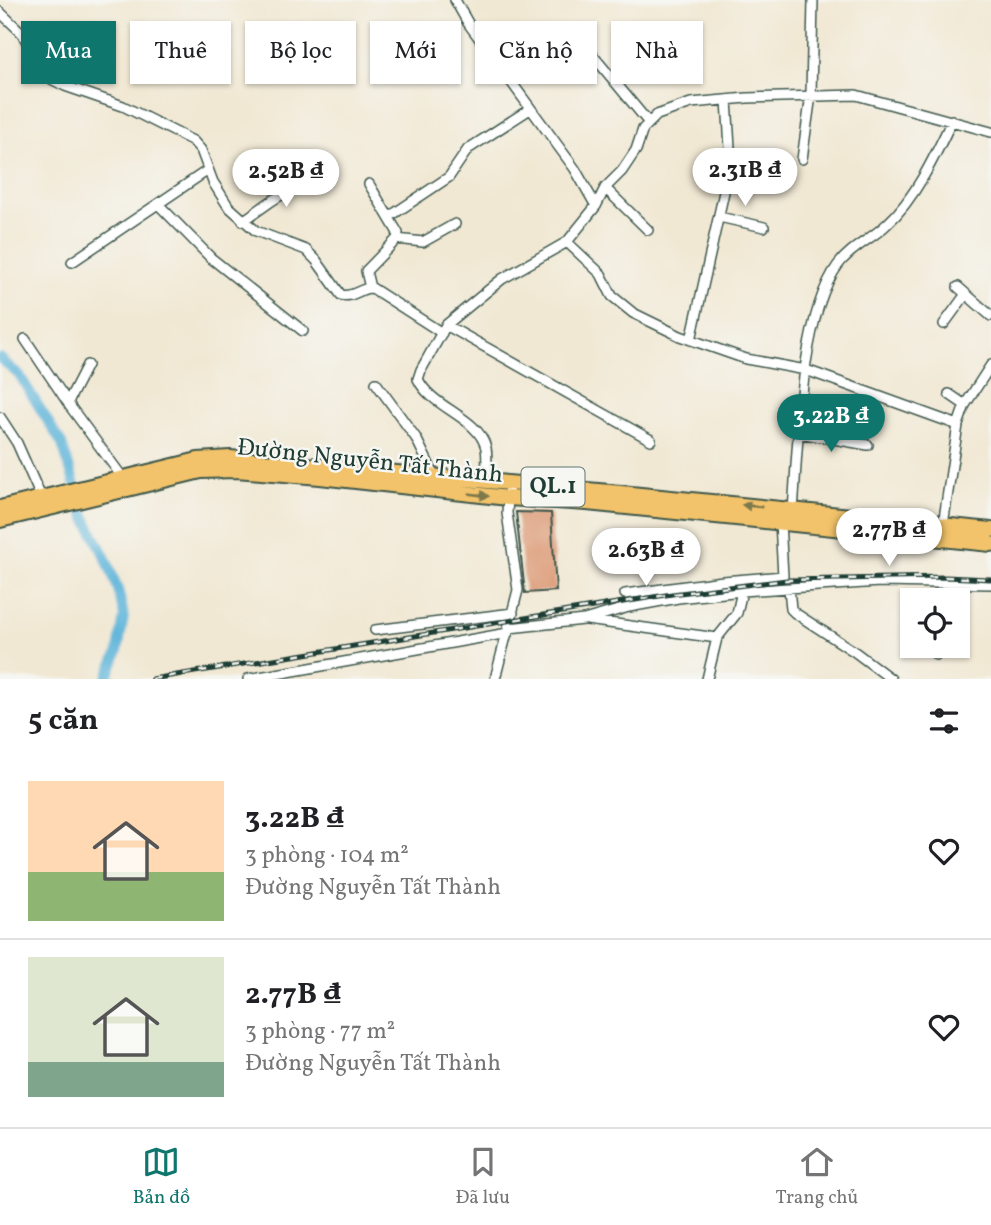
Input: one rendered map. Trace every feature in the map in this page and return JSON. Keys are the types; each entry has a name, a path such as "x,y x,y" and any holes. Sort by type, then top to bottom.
{"main road":[{"name":"Đường Nguyễn Tất Thành","path":"0,520 62,497 198,460 230,458 991,530"},
{"name":"Đường Nguyễn Tất Thành","path":"120,482 201,471 236,470 991,544"},
{"name":"Đường Nguyễn Tất Thành","path":"0,508 41,497 62,497"}],"street":[{"path":"455,0 526,112 575,169 596,206"},
{"path":"802,159 811,95 813,0"},
{"path":"0,12 22,33 45,76 112,102 186,137 198,146 219,195 243,222 262,234 306,250 341,295 352,296 370,288"},
{"path":"597,60 649,123"},
{"path":"486,481 486,447 464,419 433,399 422,388 418,379 444,329 502,279 567,242 596,206 605,188 622,171 636,150 643,129 657,115 691,103 811,95 864,96 991,132"},
{"path":"691,340 730,160 727,100"},
{"path":"389,216 449,177 464,153 526,112"},
{"path":"793,510 806,370 816,317 831,276 846,256 896,215 934,157 953,120"},
{"path":"72,262 208,170"},
{"path":"243,222 313,175"},
{"path":"369,184 397,229 397,239 366,271 370,288 651,440"},
{"path":"605,188 648,230"},
{"path":"158,204 211,258 303,331"},
{"path":"719,217 764,228"},
{"path":"397,239 423,242 455,224"},
{"path":"567,242 601,274 612,296 633,313 691,340 746,359 806,370 958,425"},
{"path":"944,324 962,291 991,316"},
{"path":"25,339 120,482"},
{"path":"68,403 87,365"},
{"path":"943,525 958,425 965,405 991,365"},
{"path":"376,383 416,438 435,477"},
{"path":"950,394 965,405"},
{"path":"0,417 17,443 41,497"},
{"path":"799,433 868,445"},
{"path":"495,679 518,590 508,498 509,483"},
{"path":"625,594 723,580 783,576 780,522"},
{"path":"248,679 509,631 584,620 678,597 880,582 991,584"},
{"path":"948,584 948,588"},
{"path":"789,588 791,609 795,613 891,679"},
{"path":"707,679 717,638 737,613 742,591"},
{"path":"375,630 513,613"},
{"path":"584,620 717,638"}],"building":[{"path":"516,512 551,513 556,591 525,593"}],"waterway":[{"path":"0,358 20,376 62,444 84,514 118,589 124,616 118,651 107,679"}],"railway":[{"path":"152,679 672,594 787,580 945,577 991,579"}]}
